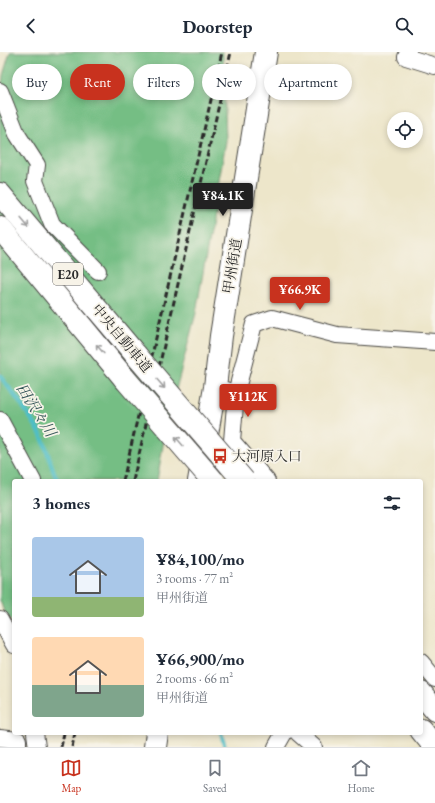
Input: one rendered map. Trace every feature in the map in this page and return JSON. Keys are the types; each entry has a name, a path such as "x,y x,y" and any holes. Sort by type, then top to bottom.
{"main road":[{"name":"甲州街道","path":"200,479 226,390 221,336 266,52"},
{"name":"中央自動車道","path":"0,194 242,479"},
{"name":"中央自動車道","path":"0,228 125,379 211,479"},
{"path":"423,695 435,710"},
{"path":"423,732 435,747"},
{"path":"155,747 157,735"}],"street":[{"path":"408,52 406,57 435,66"},
{"path":"0,91 17,134 37,165 35,181 52,224 98,271"},
{"path":"265,479 232,441 226,390 254,324 272,318 337,335 435,342"},
{"path":"0,420 32,479"},
{"path":"0,619 12,640"},
{"path":"423,664 435,679"},
{"path":"35,735 37,747"},
{"path":"276,747 283,735"},
{"path":"300,735 314,747"},
{"path":"0,738 18,740 18,747"}],"green space":[{"path":"10,52 223,52 223,64 202,64 202,100 225,100 226,141 196,313 166,428 157,479 12,479 12,622 5,615 0,600 0,100 3,75"}],"waterway":[{"name":"田沢々川","path":"0,376 37,427 57,479"},
{"name":"田沢々川","path":"222,735 225,747"}],"railway":[{"path":"123,479 222,52"},
{"path":"133,479 231,52"},
{"path":"61,747 64,735"},
{"path":"72,747 75,735"}],"place":[{"name":"大河原入口","path":"220,456"}]}
